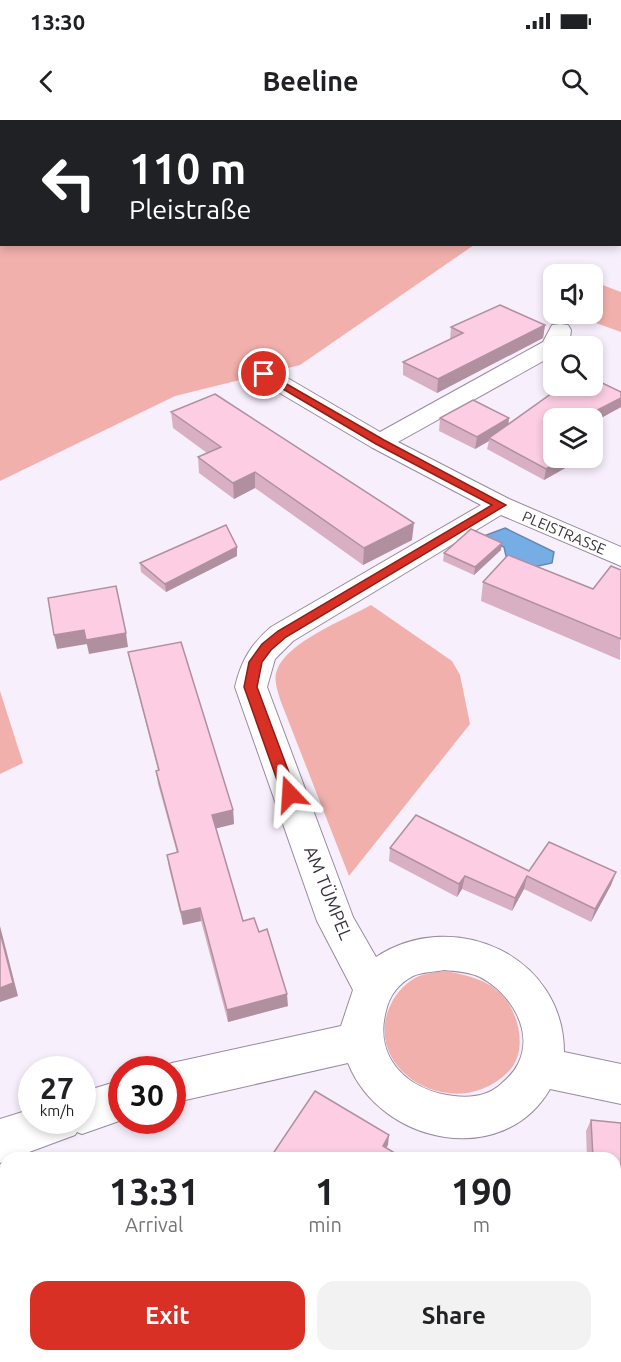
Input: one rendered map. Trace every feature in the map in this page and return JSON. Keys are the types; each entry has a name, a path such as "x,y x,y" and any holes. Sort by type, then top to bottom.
{"street":[{"path":"380,442 551,346 559,338 560,330"},
{"name":"PLEISTRASSE","path":"264,374 380,442 500,505 621,557"},
{"name":"AM TÜMPEL","path":"373,989 336,921 250,687 256,662 266,647 282,634 500,505"},
{"path":"444,953 473,957 500,969 522,988 538,1012 545,1040 541,1067 527,1091 505,1109 476,1118 445,1118 414,1108 388,1090 370,1066 362,1041 363,1012 373,989 391,969 416,957 444,953"},
{"path":"186,1080 362,1041"},
{"path":"541,1067 621,1084"},
{"path":"0,1141 20,1134"}],"shaded area":[{"path":"0,246 473,246 300,365 175,396 0,481"},
{"path":"603,285 621,292 621,332 599,324 603,324"},
{"path":"371,605 452,661 460,675 470,724 349,876 281,702 276,678 277,670 292,650 318,632"},
{"path":"0,691 23,763 0,774"},
{"path":"446,971 475,978 500,993 512,1010 519,1032 518,1054 508,1072 486,1087 462,1093 439,1092 417,1083 400,1069 388,1050 385,1028 391,1004 406,984 419,976"}],"water":[{"path":"505,528 554,552 552,563 534,567 506,556 504,547 481,537"}],"building":[{"path":"500,305 545,325 438,379 403,362 463,333 451,327"},
{"path":"603,383 621,392 621,398 602,408 543,408 543,467 489,438 548,396 603,396"},
{"path":"215,394 414,523 364,548 255,472 233,483 198,457 221,447 171,412"},
{"path":"473,400 509,418 477,437 440,418"},
{"path":"226,525 237,547 165,584 140,563"},
{"path":"471,529 502,543 475,567 444,553"},
{"path":"508,555 593,589 611,566 621,570 621,639 483,582"},
{"path":"116,586 126,633 86,640 84,630 54,635 48,598"},
{"path":"181,642 233,810 212,815 243,921 254,918 259,932 267,929 287,994 227,1010 200,908 181,912 167,855 178,852 128,652"},
{"path":"416,815 529,871 549,842 616,872 595,909 527,876 515,898 465,876 459,884 390,848"},
{"path":"0,932 13,983 0,988"},
{"path":"315,1091 389,1135 383,1146 393,1152 274,1152"},
{"path":"591,1120 621,1123 621,1152 593,1152"}],"route":[{"path":"264,374 380,442 500,505 282,634 266,647 256,662 250,687 290,794"}]}
